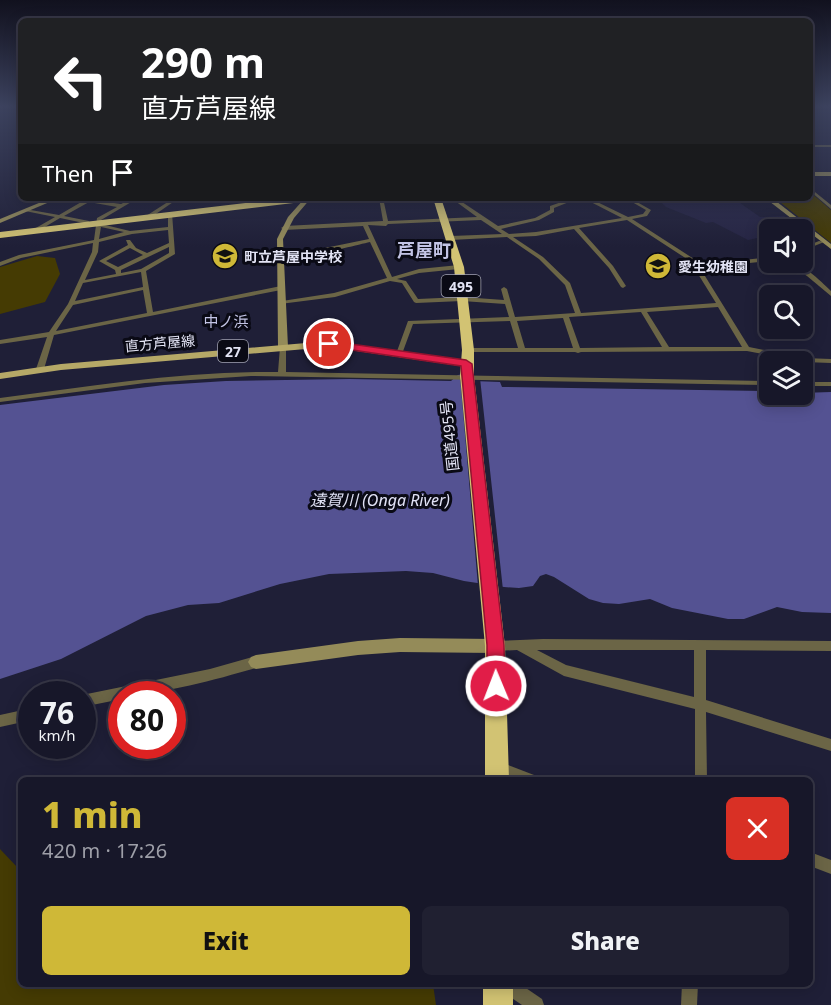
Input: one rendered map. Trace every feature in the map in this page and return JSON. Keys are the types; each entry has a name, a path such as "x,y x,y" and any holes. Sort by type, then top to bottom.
{"highway":[{"path":"0,235 261,201"},
{"name":"国道495号","path":"438,201 459,267 468,350 467,370 495,645 497,774"},
{"path":"498,987 498,1005"}],"main road":[{"name":"直方芦屋線","path":"0,376 40,369 329,344 399,354 467,370"}],"street":[{"path":"813,174 831,174"},
{"path":"813,192 831,208"},
{"path":"0,220 49,201"},
{"path":"36,230 85,201"},
{"path":"98,201 122,206"},
{"path":"40,369 51,334 71,304 82,282 98,241 99,219 131,201"},
{"path":"148,217 172,201"},
{"path":"282,374 280,239 284,228 306,201"},
{"path":"382,201 386,224"},
{"path":"457,201 541,258 568,284 579,315"},
{"path":"498,228 544,217 552,211 552,207 569,201"},
{"path":"591,201 628,219 692,260 747,349"},
{"path":"451,238 551,232 628,219 645,215 649,210 632,201"},
{"path":"772,201 821,242 831,247"},
{"path":"27,210 87,222 86,224"},
{"path":"82,282 118,272 143,270 172,254 170,214"},
{"path":"284,228 482,218"},
{"path":"98,224 130,233"},
{"path":"365,225 391,279 404,282 416,301 462,299 508,302"},
{"path":"0,264 62,247 130,233 171,228"},
{"path":"576,228 611,267 623,286"},
{"path":"130,233 130,246"},
{"path":"279,258 371,240"},
{"path":"813,245 821,242"},
{"path":"118,272 172,243"},
{"path":"118,272 102,261 130,246"},
{"path":"130,246 150,255"},
{"path":"116,254 135,262"},
{"path":"696,267 759,260"},
{"path":"282,303 335,295 435,268 459,267"},
{"path":"143,270 150,313"},
{"path":"806,273 831,294"},
{"path":"71,304 146,288"},
{"path":"0,342 281,288"},
{"path":"504,289 522,350"},
{"path":"399,354 410,322 514,319 721,305"},
{"path":"643,310 666,350"},
{"path":"565,315 578,351"},
{"path":"468,350 747,349 804,360 831,362"},
{"path":"0,400 145,381 282,374 467,370 759,383"},
{"path":"813,384 831,384"},
{"path":"518,645 564,670 702,705 831,745"},
{"path":"700,645 701,777"},
{"path":"96,698 210,675 256,662 379,647 831,646"},
{"path":"0,721 18,717"},
{"path":"497,774 513,777"},
{"path":"813,860 831,867"},
{"path":"510,987 536,1005"},
{"path":"689,1005 690,987"}],"shaded area":[{"path":"813,195 831,210 831,243 813,229 813,219 801,219 779,201 813,201"},
{"path":"660,201 737,201 760,217 784,216 788,219 759,219 759,238 748,240 713,222 706,223 666,207"},
{"path":"37,256 55,258 60,274 45,302 0,314 0,267"},
{"path":"0,849 18,867 18,987 433,987 436,1005 0,1005"}],"water":[{"name":"遠賀川 (Onga River)","path":"464,374 473,381 500,382 502,387 759,391 759,405 813,405 813,393 831,392 831,613 802,612 777,607 744,619 728,619 672,608 650,599 619,604 603,603 589,599 546,574 540,576 533,586 519,588 464,581 433,573 406,571 329,574 280,584 219,603 188,605 146,616 61,659 0,679 0,405 164,385 226,381 350,379 451,381 458,375"}],"pier":[{"path":"475,375 476,378 480,378 503,590 478,586 460,376"}],"place":[{"name":"町立芦屋中学校","path":"225,256"},
{"name":"愛生幼稚園","path":"658,266"}],"district":[{"name":"芦屋町","path":"424,250"},
{"name":"中ノ浜","path":"226,321"}],"route":[{"path":"329,344 466,364 495,645 496,686"}]}
